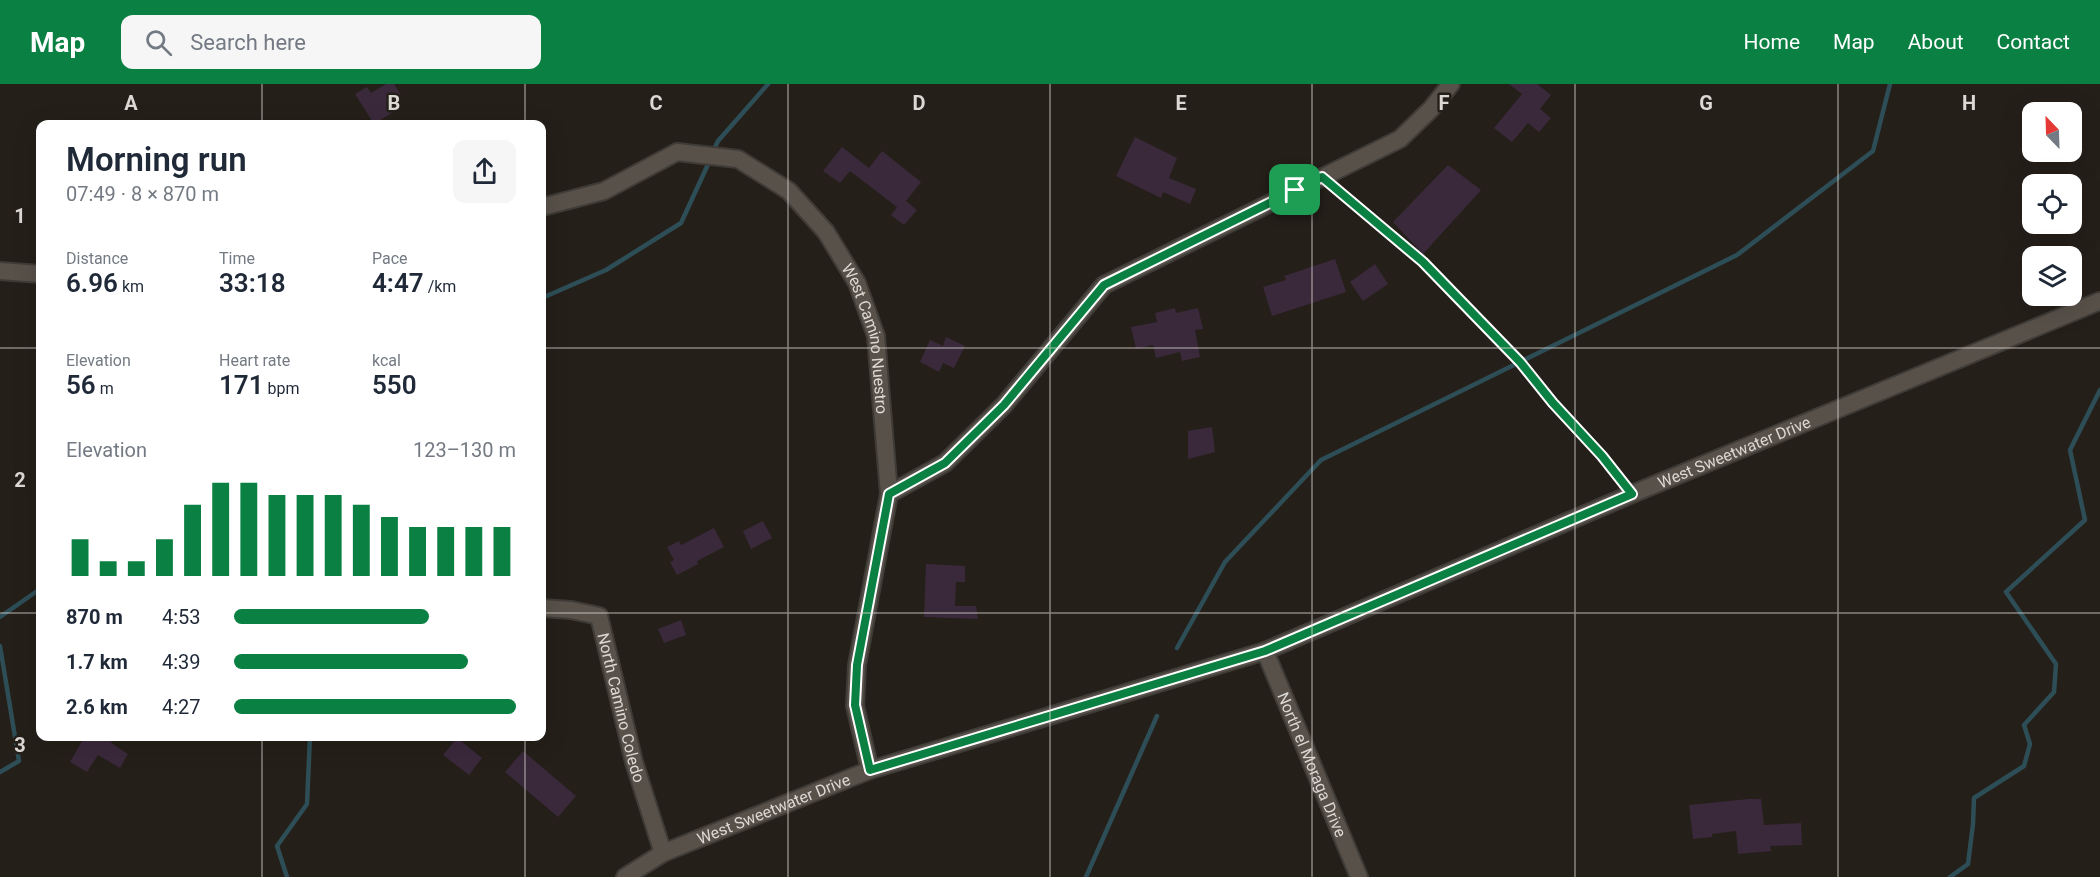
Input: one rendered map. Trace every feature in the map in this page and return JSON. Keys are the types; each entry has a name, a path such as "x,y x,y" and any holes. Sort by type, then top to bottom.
{"street":[{"path":"889,494 945,463 1004,405 1104,285 1400,139 1431,109 1450,84"},
{"name":"West Camino Nuestro","path":"546,206 604,191 677,152 738,159 789,190 826,232 857,283 876,336 889,494 857,665 855,705 870,770"},
{"path":"0,271 36,274"},
{"name":"West Sweetwater Drive","path":"625,877 663,853 870,770 1265,651 1632,494 2100,301"},
{"name":"North Camino Coledo","path":"546,608 572,610 599,616 634,762 663,853"},
{"name":"North el Moraga Drive","path":"1265,651 1359,877"}],"lane":[{"path":"1322,177 1423,262 1520,362 1632,494"}],"building":[{"path":"386,84 394,84 401,95 389,102 395,111 380,120 371,120 355,94 367,87 371,93"},
{"path":"1509,84 1537,84 1551,95 1540,109 1551,118 1539,132 1528,123 1512,142 1494,128 1522,94"},
{"path":"1135,137 1177,158 1169,178 1196,189 1190,204 1163,192 1161,198 1116,176"},
{"path":"842,147 869,168 882,151 921,182 906,201 917,210 904,225 891,215 897,207 850,171 840,183 823,171"},
{"path":"1448,165 1481,190 1423,254 1393,222"},
{"path":"1335,259 1346,292 1272,316 1263,287 1286,280 1284,276"},
{"path":"1375,264 1388,284 1363,301 1350,282"},
{"path":"1175,308 1176,313 1198,308 1203,329 1195,330 1200,357 1182,361 1180,352 1156,358 1153,345 1136,349 1131,327 1157,322 1155,313"},
{"path":"946,337 965,346 954,368 943,363 939,372 920,362 930,340 943,346"},
{"path":"1212,427 1215,452 1188,459 1188,431"},
{"path":"763,521 772,538 751,549 743,531"},
{"path":"714,528 724,547 677,575 670,562 674,560 667,547 679,541 681,545"},
{"path":"926,564 965,566 965,582 956,582 955,606 976,606 978,619 924,617"},
{"path":"681,620 686,635 664,643 658,629"},
{"path":"82,741 112,741 111,743 128,754 120,768 98,755 87,772 70,762"},
{"path":"455,741 461,741 482,758 469,775 443,755"},
{"path":"523,751 576,796 558,817 505,772"},
{"path":"1761,799 1764,825 1801,823 1802,845 1770,846 1771,851 1738,854 1736,831 1693,839 1689,805"}],"waterway":[{"path":"713,152 718,141 768,84"},
{"path":"1177,648 1225,562 1321,460 1737,255 1873,151 1890,84"},
{"path":"546,296 606,270 681,223 710,160"},
{"path":"1950,877 1968,864 1974,798 2024,766 2030,744 2024,725 2054,692 2056,664 2006,592 2085,520 2070,450 2100,390"},
{"path":"0,617 36,592"},
{"path":"0,646 19,761 0,772"},
{"path":"1086,877 1157,716"},
{"path":"287,877 277,846 307,804 310,741"}],"route":[{"path":"1322,177 1423,262 1520,362 1632,494 1265,651 870,770 855,705 857,665 889,494 945,463 1004,405 1104,285 1295,190 1322,177"}]}
